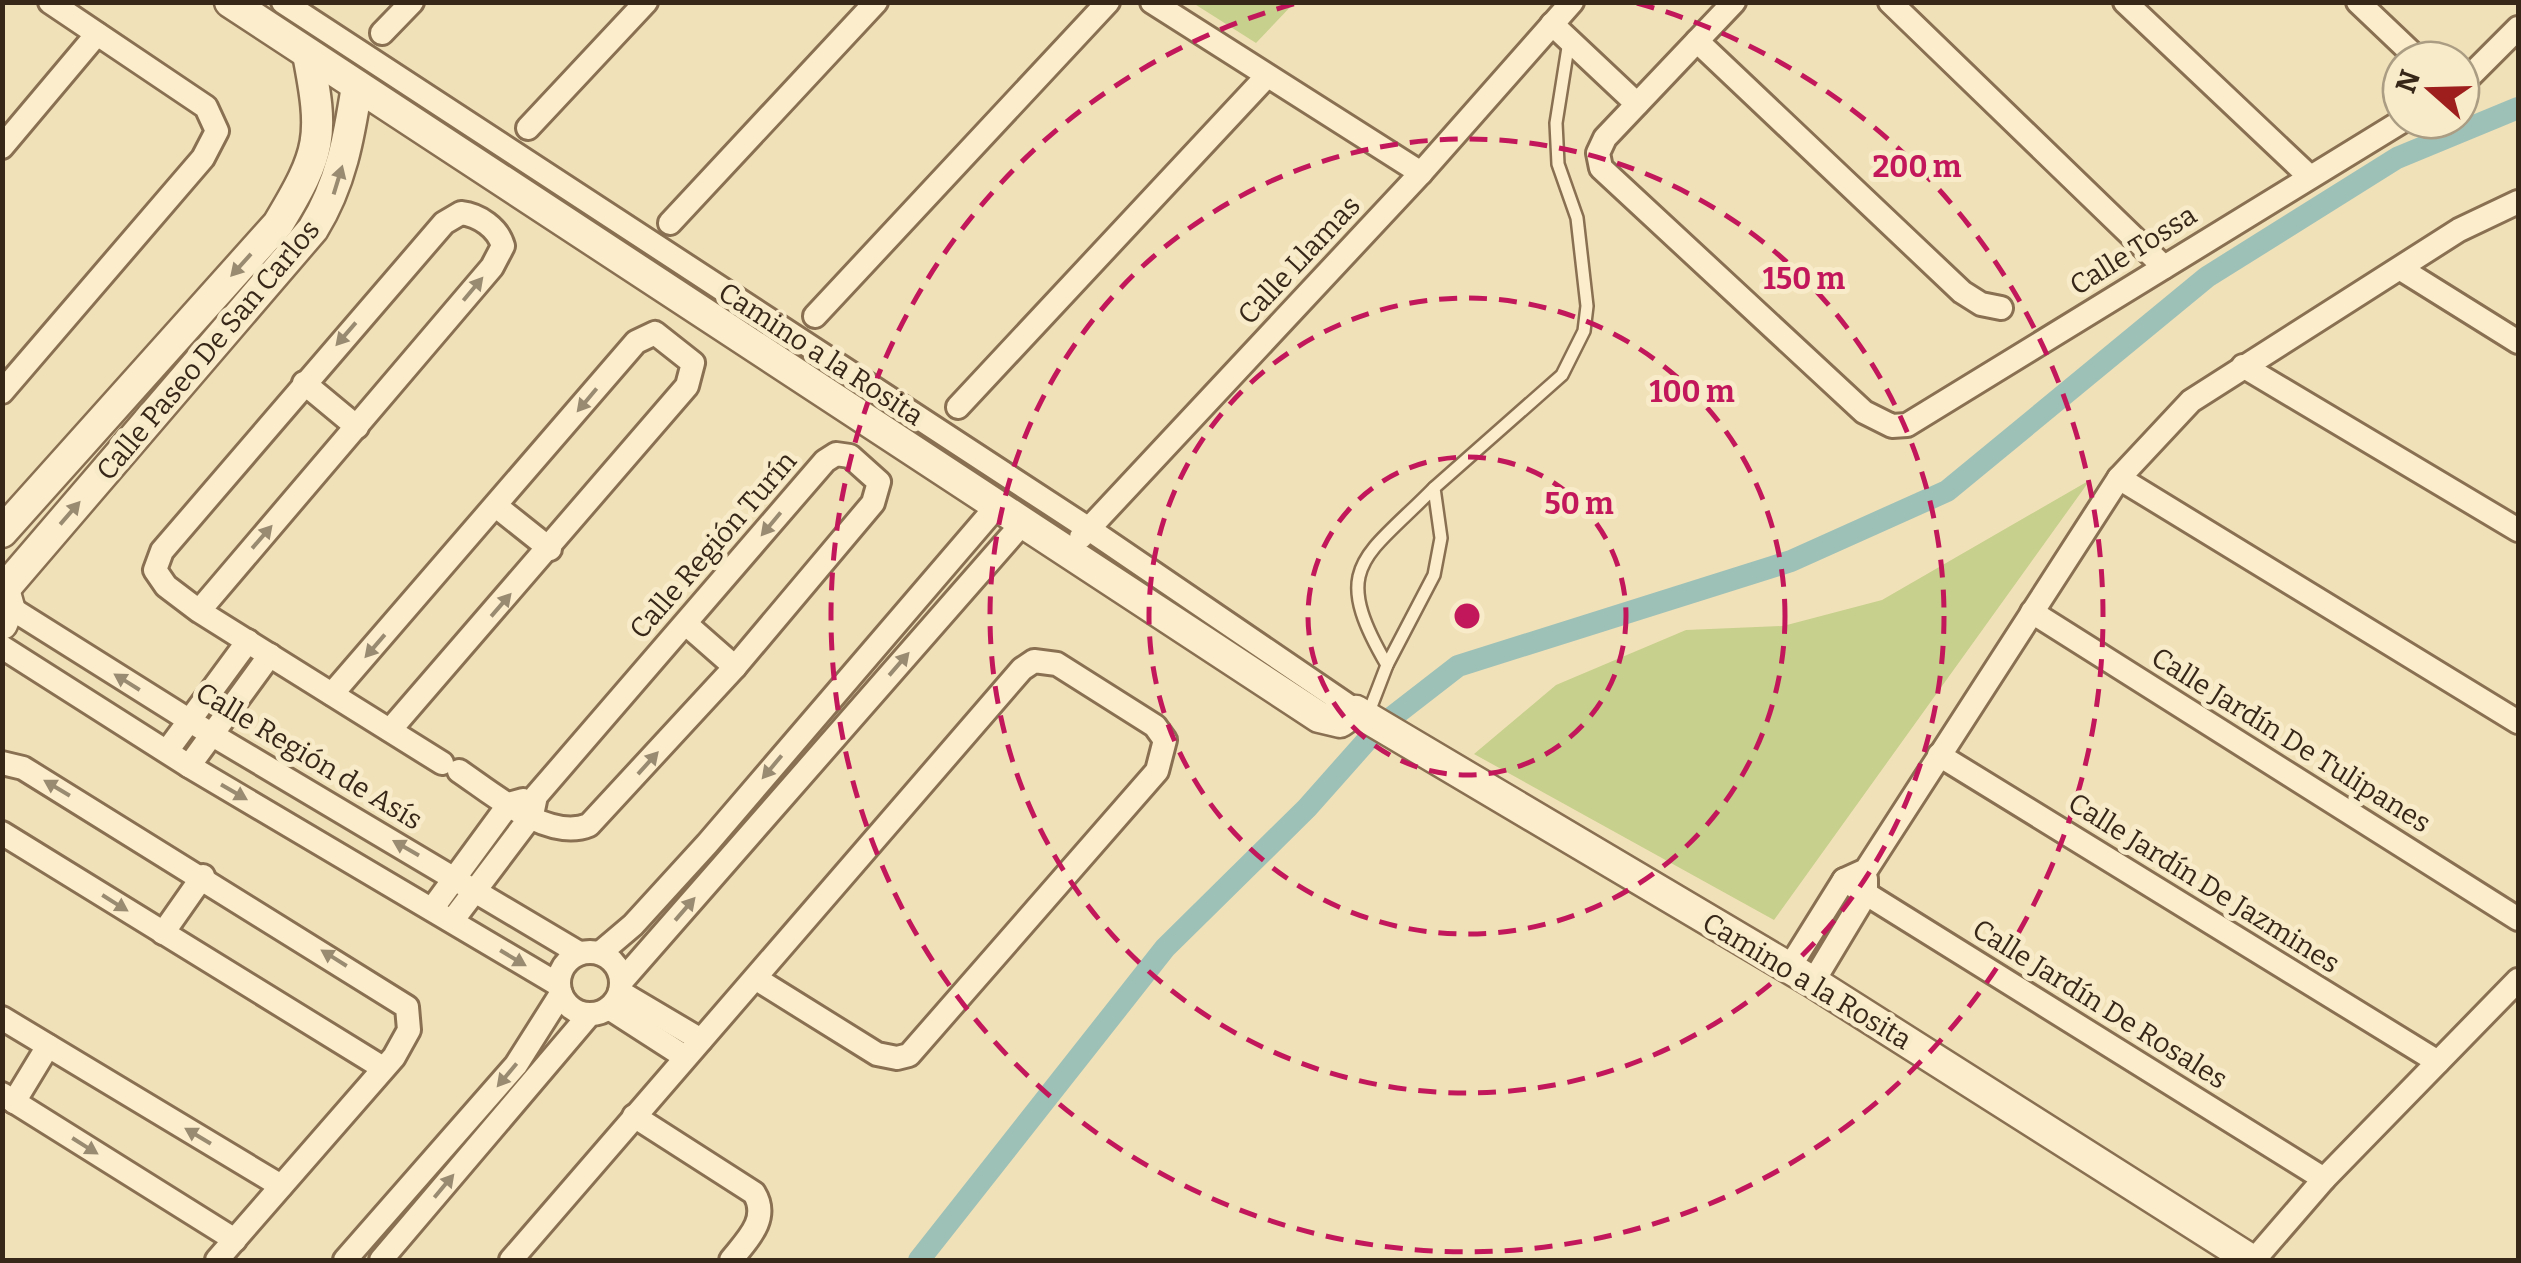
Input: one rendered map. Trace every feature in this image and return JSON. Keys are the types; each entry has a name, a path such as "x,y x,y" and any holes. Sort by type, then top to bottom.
{"street":[{"path":"2,392 203,158 217,131 206,107 50,2"},
{"path":"230,2 308,54"},
{"name":"Camino a la Rosita","path":"282,2 1089,529 1367,718 1801,975 2237,1257"},
{"path":"382,33 412,2"},
{"path":"528,128 646,2"},
{"path":"670,223 876,2"},
{"path":"815,316 1108,2"},
{"path":"1152,2 1421,173"},
{"name":"Calle Llamas","path":"1065,554 1421,173 1561,32 1572,2"},
{"path":"1561,32 1637,104 1734,2"},
{"path":"1890,2 2164,266"},
{"path":"2126,2 2310,177"},
{"path":"2368,6 2401,40"},
{"path":"2481,65 2518,28"},
{"path":"2,146 98,34"},
{"path":"1697,41 1962,292 1980,304 2000,308"},
{"name":"Camino a la Rosita","path":"308,54 1319,717 1340,722 1367,718"},
{"name":"Calle Paseo De San Carlos","path":"2,532 278,224 309,173 319,142 320,112 308,54"},
{"path":"958,407 1266,76"},
{"name":"Calle Paseo De San Carlos","path":"5,600 313,228 331,200 340,171 357,86"},
{"name":"Calle Tossa","path":"1637,104 1605,138 1598,153 1608,178 1864,412 1892,426 1907,424 2381,134"},
{"path":"1801,975 2119,478 2191,400 2459,230 2518,202"},
{"path":"199,611 499,256 500,238 478,217 461,213 444,222 156,559 159,580 199,611 509,804 534,806"},
{"path":"2401,269 2518,342"},
{"path":"332,694 636,342 655,333 688,356 694,370 687,386 390,730"},
{"path":"2243,366 2518,530"},
{"path":"304,382 357,426"},
{"name":"Calle Región Turín","path":"466,883 830,456 850,456 874,477 879,488 872,503 735,666 600,816 578,830 534,806"},
{"path":"2119,478 2518,722"},
{"path":"496,506 550,549"},
{"path":"345,1260 516,1065 560,990 568,961 590,953 682,871 996,508"},
{"path":"381,1260 1021,525"},
{"name":"Calle Región de Asís","path":"5,600 189,721 590,953"},
{"name":"Calle Jardín De Tulipanes","path":"2032,612 2518,919"},
{"path":"686,624 735,666"},
{"name":"Calle Región de Asís","path":"167,752 248,641"},
{"path":"2,647 189,766 442,915 560,990 572,1009 610,999 693,1048"},
{"name":"Calle Región de Asís","path":"189,766 270,655"},
{"path":"510,1260 1022,669 1034,661 1057,664 1155,726 1165,740 1156,770 909,1055 897,1058 878,1054 755,978"},
{"path":"796,739 817,758"},
{"name":"Calle Jardín De Jazmines","path":"1939,755 2438,1062"},
{"path":"2,763 24,768 203,876 407,1007 409,1030 383,1068 217,1260"},
{"path":"442,915 466,883 509,804"},
{"path":"2,834 383,1068"},
{"path":"164,933 203,876"},
{"name":"Calle Jardín De Rosales","path":"1859,881 2324,1179"},
{"path":"590,953 611,960 610,999"},
{"path":"2237,1257 2324,1179 2518,980"},
{"path":"2,1018 281,1186"},
{"path":"48,1046 8,1098 235,1240"},
{"path":"634,1116 754,1193 762,1205 759,1221 731,1260"}],"lane":[{"path":"1387,665 1361,622 1354,587 1361,562 1434,488 1562,375 1584,331 1587,306 1577,218 1558,164 1561,32"},
{"path":"1367,718 1387,665 1434,575 1441,538 1434,488"}],"green space":[{"path":"1193,3 1294,3 1256,43"},
{"path":"2090,480 1774,920 1474,754 1556,685 1686,630 1783,626 1882,600"}],"waterway":[{"path":"919,1260 1165,948 1307,808 1378,728 1458,666 1791,561 1947,491 2207,277 2397,158 2518,108"}]}
